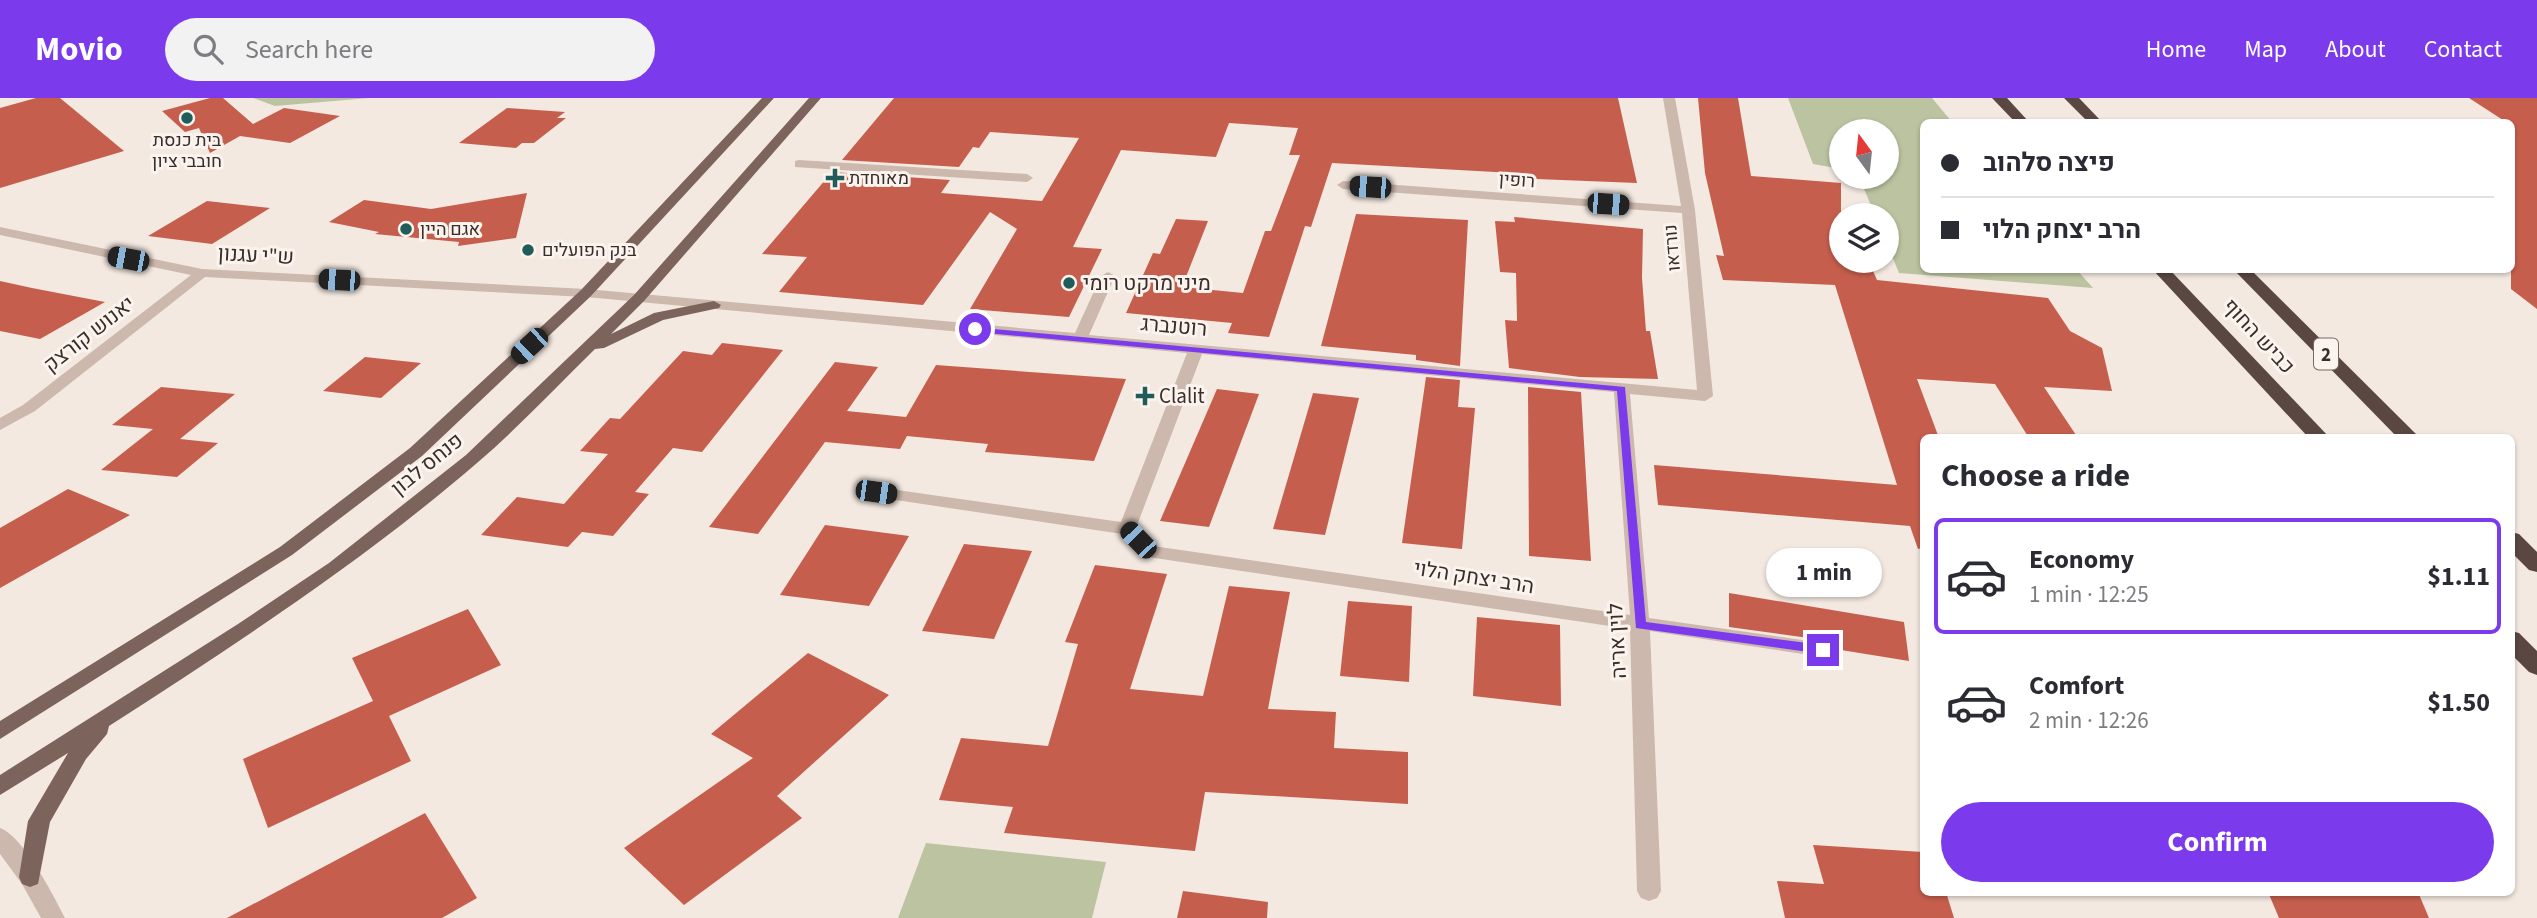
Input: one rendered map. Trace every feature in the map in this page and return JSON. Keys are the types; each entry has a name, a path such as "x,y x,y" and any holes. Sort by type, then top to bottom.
{"highway":[{"path":"1999,98 2019,119"},
{"path":"2071,98 2092,119"},
{"name":"כביש החוף","path":"2164,273 2316,434"},
{"name":"כביש החוף","path":"2245,273 2406,434"},
{"path":"2515,543 2537,565"},
{"path":"2515,643 2537,666"}],"main road":[{"name":"פנחס לבון","path":"0,731 286,551 416,452 586,293 768,98"},
{"name":"פנחס לבון","path":"0,786 245,629 335,567 472,459 639,298 816,98"},
{"path":"562,372 602,343 632,327 659,316 714,305"},
{"path":"30,877 44,811 79,753 118,709"}],"street":[{"name":"נורדאו","path":"1669,98 1688,209 1704,396"},
{"path":"799,164 1027,178"},
{"name":"רופין","path":"1343,185 1688,209"},
{"name":"ש\"י עגנון","path":"0,231 202,273 639,298"},
{"name":"יאנוש קורצק","path":"0,425 29,408 202,273"},
{"path":"1080,338 1108,276"},
{"name":"רוטנברג","path":"639,298 1704,396"},
{"path":"876,492 1127,529 1196,349"},
{"name":"לוין אריה","path":"1622,389 1640,625 1649,891"},
{"name":"הרב יצחק הלוי","path":"1127,529 1148,551 1823,650"},
{"path":"0,837 30,877 53,918"}],"green space":[{"path":"253,98 369,98 275,106"},
{"path":"1788,98 1932,98 1950,119 1920,119 1920,273 2080,273 2093,288 1899,273 1899,203 1870,203 1864,189 1899,189 1899,119 1829,119 1829,167 1813,164"},
{"path":"926,843 1106,862 1092,918 898,918"}],"building":[{"path":"36,98 60,98 124,151 0,188 0,108"},
{"path":"210,98 223,98 253,124 284,108 340,116 290,143 240,136 210,153 199,128 185,132 162,111"},
{"path":"894,98 1618,98 1637,183 1513,178 1513,173 1332,163 1311,227 1305,226 1269,337 1228,333 1232,323 1126,313 1153,253 1160,254 1176,219 1208,221 1182,287 1243,293 1265,231 1271,231 1300,155 1289,155 1298,128 1229,123 1216,157 1121,150 1073,247 1102,249 1069,317 970,309 1017,229 990,212 923,305 779,292 807,257 762,254 832,172 950,180 941,193 1042,201 1079,138 990,132 979,148 973,147 959,167 842,160"},
{"path":"1698,98 1738,98 1751,176 1829,182 1829,189 1841,189 1841,203 1829,203 1829,273 1874,273 1877,280 2048,298 2070,331 2102,348 2112,391 2044,387 2075,434 2026,434 1995,384 1917,379 1938,434 1920,434 1920,549 1910,526 1658,505 1654,465 1897,485 1835,285 1723,280 1716,255 1724,256 1705,173"},
{"path":"2469,98 2537,98 2537,309 2511,289 2511,273 2515,273 2515,119 2501,119"},
{"path":"507,108 565,112 557,118 566,118 534,143 522,143 516,148 459,143"},
{"path":"527,193 516,238 458,246 459,242 375,234 379,232 329,222 364,200 431,209"},
{"path":"207,201 270,208 212,244 148,236"},
{"path":"1356,214 1468,220 1460,366 1416,360 1416,355 1321,346"},
{"path":"1514,217 1643,229 1642,278 1646,331 1650,331 1658,379 1580,377 1509,368 1505,320 1517,321 1516,273 1500,272 1495,221 1515,222"},
{"path":"0,281 105,302 40,339 0,331"},
{"path":"722,343 783,350 702,452 673,448 635,492 649,494 613,536 582,532 568,547 481,535 517,497 564,504 608,454 580,451 610,418 620,419 683,351 712,355"},
{"path":"365,357 421,363 381,398 323,391"},
{"path":"835,362 878,367 847,411 906,417 936,365 1126,379 1094,461 985,452 988,444 907,436 900,449 825,442 758,534 709,527"},
{"path":"1426,377 1460,380 1458,407 1475,408 1462,549 1402,543"},
{"path":"161,387 235,394 180,439 218,443 177,477 101,470 153,429 112,425"},
{"path":"1528,387 1581,392 1591,561 1529,556"},
{"path":"1217,389 1259,394 1209,527 1160,521"},
{"path":"1313,393 1359,398 1325,535 1273,529"},
{"path":"68,489 130,515 0,588 0,528"},
{"path":"825,525 909,536 869,606 780,595"},
{"path":"964,544 1032,551 994,639 922,631"},
{"path":"1095,565 1167,574 1130,689 1203,696 1229,586 1290,592 1268,709 1336,712 1334,748 1408,752 1408,804 1205,792 1195,851 1004,833 1013,807 939,800 961,738 1048,746 1078,644 1065,642"},
{"path":"1729,593 1904,622 1909,661 1835,649 1831,642 1823,640 1729,627"},
{"path":"1348,601 1412,606 1409,682 1340,676"},
{"path":"468,609 501,665 389,716 411,761 268,828 243,759 373,701 352,658"},
{"path":"1477,617 1560,625 1561,706 1473,696"},
{"path":"808,653 889,695 777,796 802,818 684,905 624,848 753,758 711,734"},
{"path":"425,813 477,898 442,918 227,918"},
{"path":"1813,845 1920,852 1920,896 1947,896 1954,918 1785,918 1777,881 1824,884"},
{"path":"1183,891 1268,902 1267,918 1177,918"},
{"path":"2270,896 2420,896 2429,918 2279,918"}],"place":[{"name":"בית כנסת חובבי ציון","path":"187,118"},
{"name":"מאוחדת","path":"835,178"},
{"name":"אגם היין","path":"406,229"},
{"name":"בנק הפועלים","path":"528,250"},
{"name":"מיני מרקט רומי","path":"1069,283"},
{"name":"Clalit","path":"1145,396"}],"route":[{"path":"975,329 1622,389 1640,625 1823,650"}]}
